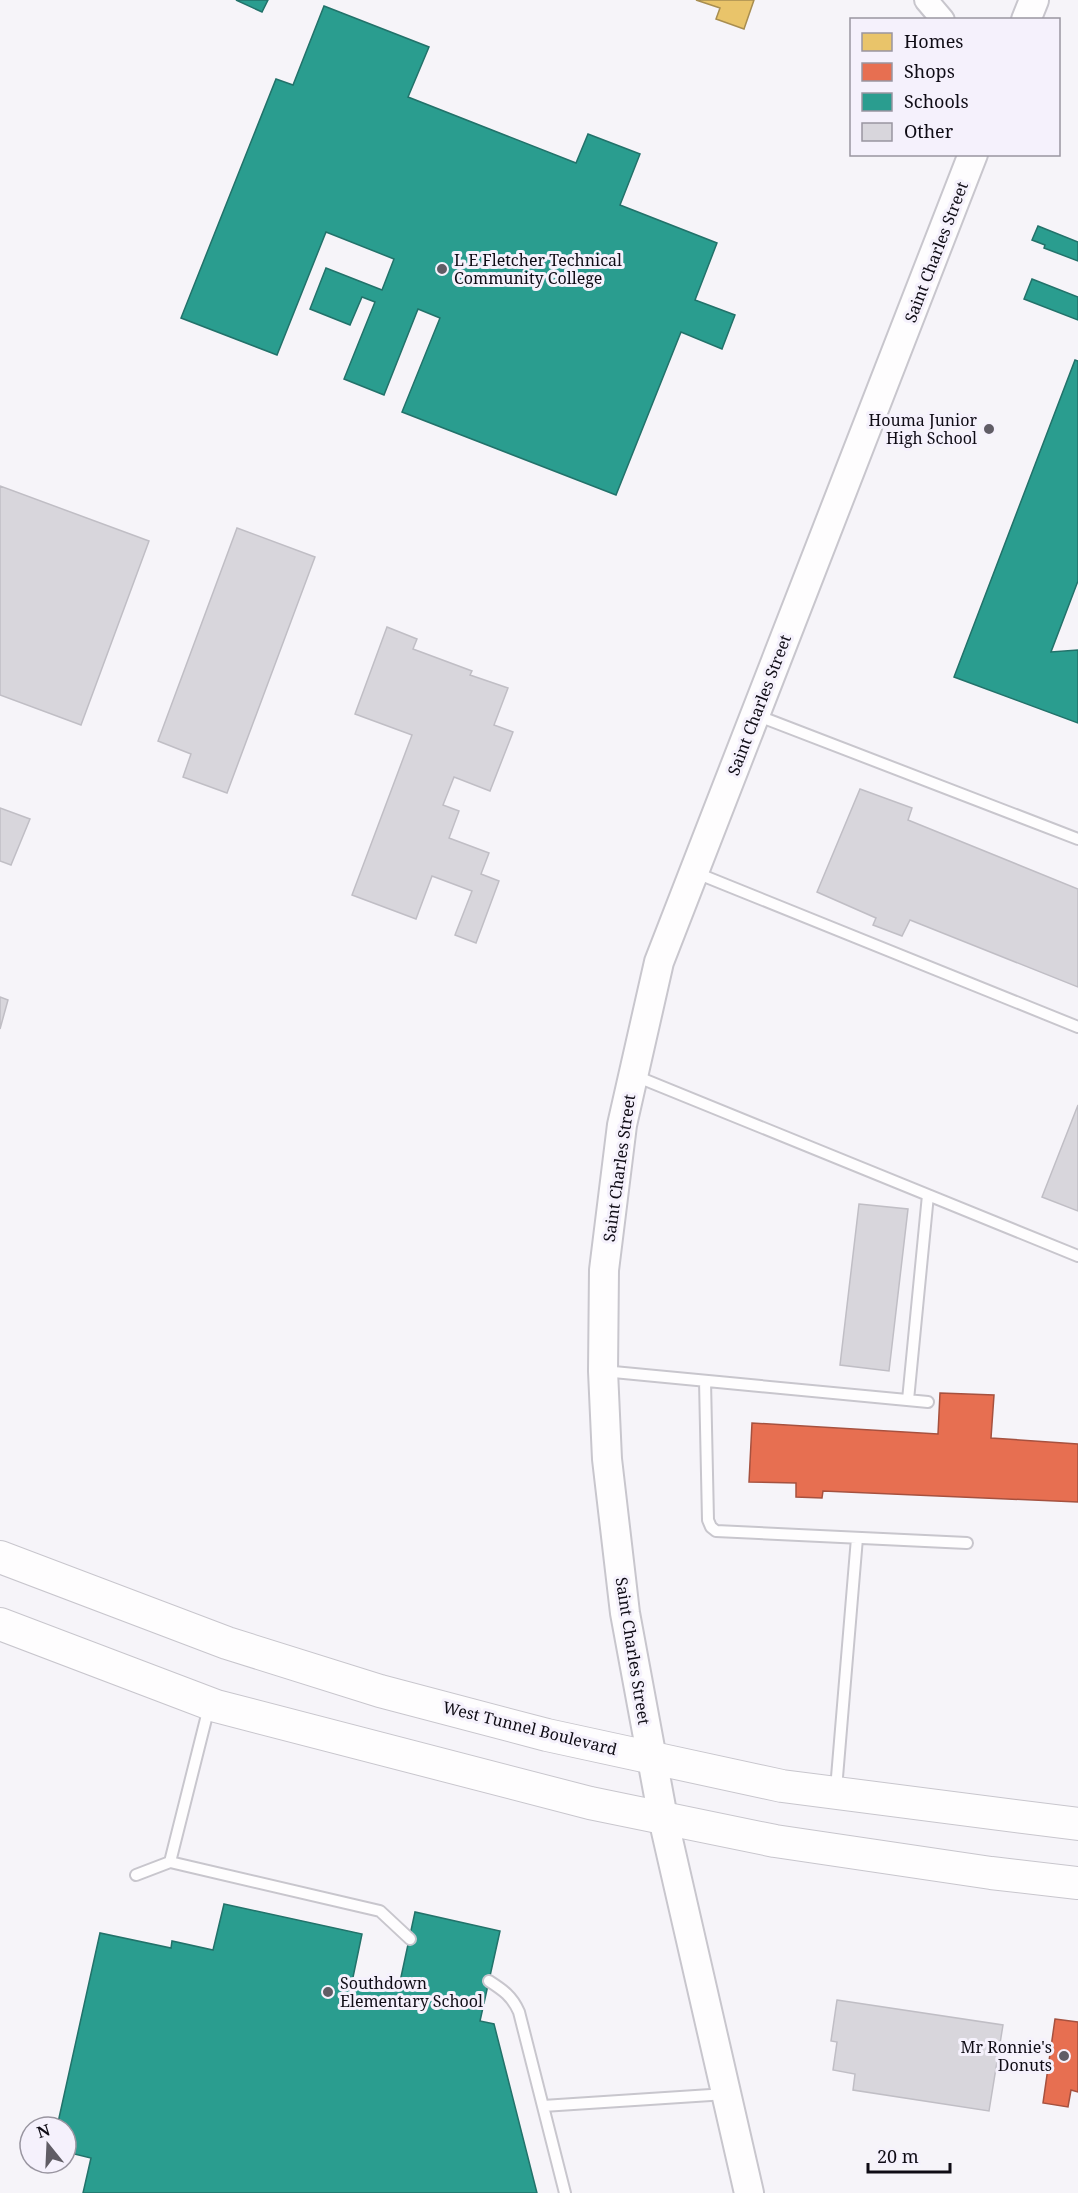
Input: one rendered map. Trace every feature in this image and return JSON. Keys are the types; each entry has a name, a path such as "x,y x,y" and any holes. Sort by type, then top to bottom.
{"main road":[{"name":"West Tunnel Boulevard","path":"0,1557 227,1643 381,1691 547,1734 782,1786 1078,1824"},
{"path":"0,1624 210,1703 590,1803 775,1841 991,1873 1078,1883"}],"street":[{"path":"926,0 941,18"},
{"path":"1027,18 1034,0"},
{"name":"Saint Charles Street","path":"748,2193 650,1757 625,1613 607,1458 603,1371 604,1270 622,1125 659,962 972,156"}],"lane":[{"path":"756,715 1078,839"},
{"path":"694,872 1078,1027"},
{"path":"633,1075 1078,1256"},
{"path":"908,1400 928,1195"},
{"path":"603,1371 928,1402"},
{"path":"705,1381 708,1520 716,1531 967,1543"},
{"path":"836,1794 857,1538"},
{"path":"170,1862 210,1703"},
{"path":"136,1875 170,1862 380,1911 410,1939"},
{"path":"489,1981 508,1993 514,2000 566,2193"},
{"path":"543,2106 726,2094"}],"building: Homes":[{"path":"696,0 754,0 744,29 716,19 720,8"}],"building: Shops":[{"path":"940,1393 994,1395 991,1438 1078,1444 1078,1502 823,1491 822,1498 796,1497 796,1483 749,1482 752,1423 938,1434"},
{"name":"Mr Ronnie's Donuts","path":"1055,2019 1078,2022 1078,2092 1071,2090 1068,2107 1043,2103"}],"building: Schools":[{"path":"236,0 268,0 262,12"},
{"path":"324,6 429,47 408,97 576,163 588,134 640,154 620,205 717,243 695,300 735,315 722,349 681,332 616,495 402,412 440,318 418,309 384,395 344,379 375,302 362,297 350,325 310,309 326,268 382,290 394,259 326,232 277,355 181,318 276,79 293,85"},
{"path":"1038,226 1078,242 1078,261 1044,248 1045,245 1032,240"},
{"path":"1032,279 1078,297 1078,320 1024,299"},
{"path":"1075,360 1078,361 1078,581 1051,652 1078,650 1078,723 954,677"},
{"name":"Southdown Elementary School","path":"224,1904 362,1934 352,1982 398,1991 415,1912 500,1931 480,2021 494,2024 537,2193 83,2193 91,2158 78,2155 78,2115 60,2115 100,1933 171,1948 172,1941 213,1950"}],"building: Other":[{"path":"0,486 149,541 81,725 0,695"},
{"path":"237,528 315,557 227,793 183,777 191,754 158,741"},
{"path":"387,627 417,639 413,649 472,671 470,675 508,688 494,725 513,732 490,791 454,777 443,805 459,811 449,838 489,853 481,874 499,881 476,943 455,935 472,891 432,876 416,919 352,895 412,735 355,714"},
{"path":"860,789 912,808 908,820 1078,889 1078,987 910,920 902,936 873,925 876,918 817,892"},
{"path":"0,808 30,819 11,865 0,861"},
{"path":"0,997 8,1000 0,1029"},
{"path":"1078,1105 1078,1211 1042,1197"},
{"path":"859,1204 908,1209 889,1371 840,1365"},
{"path":"837,2000 1003,2025 989,2111 853,2090 855,2074 833,2070 837,2042 831,2041"}],"place":[{"name":"L E Fletcher Technical Community College","path":"442,269"},
{"name":"Houma Junior High School","path":"989,429"},
{"name":"Southdown Elementary School","path":"328,1992"},
{"name":"Mr Ronnie's Donuts","path":"1064,2056"}]}
